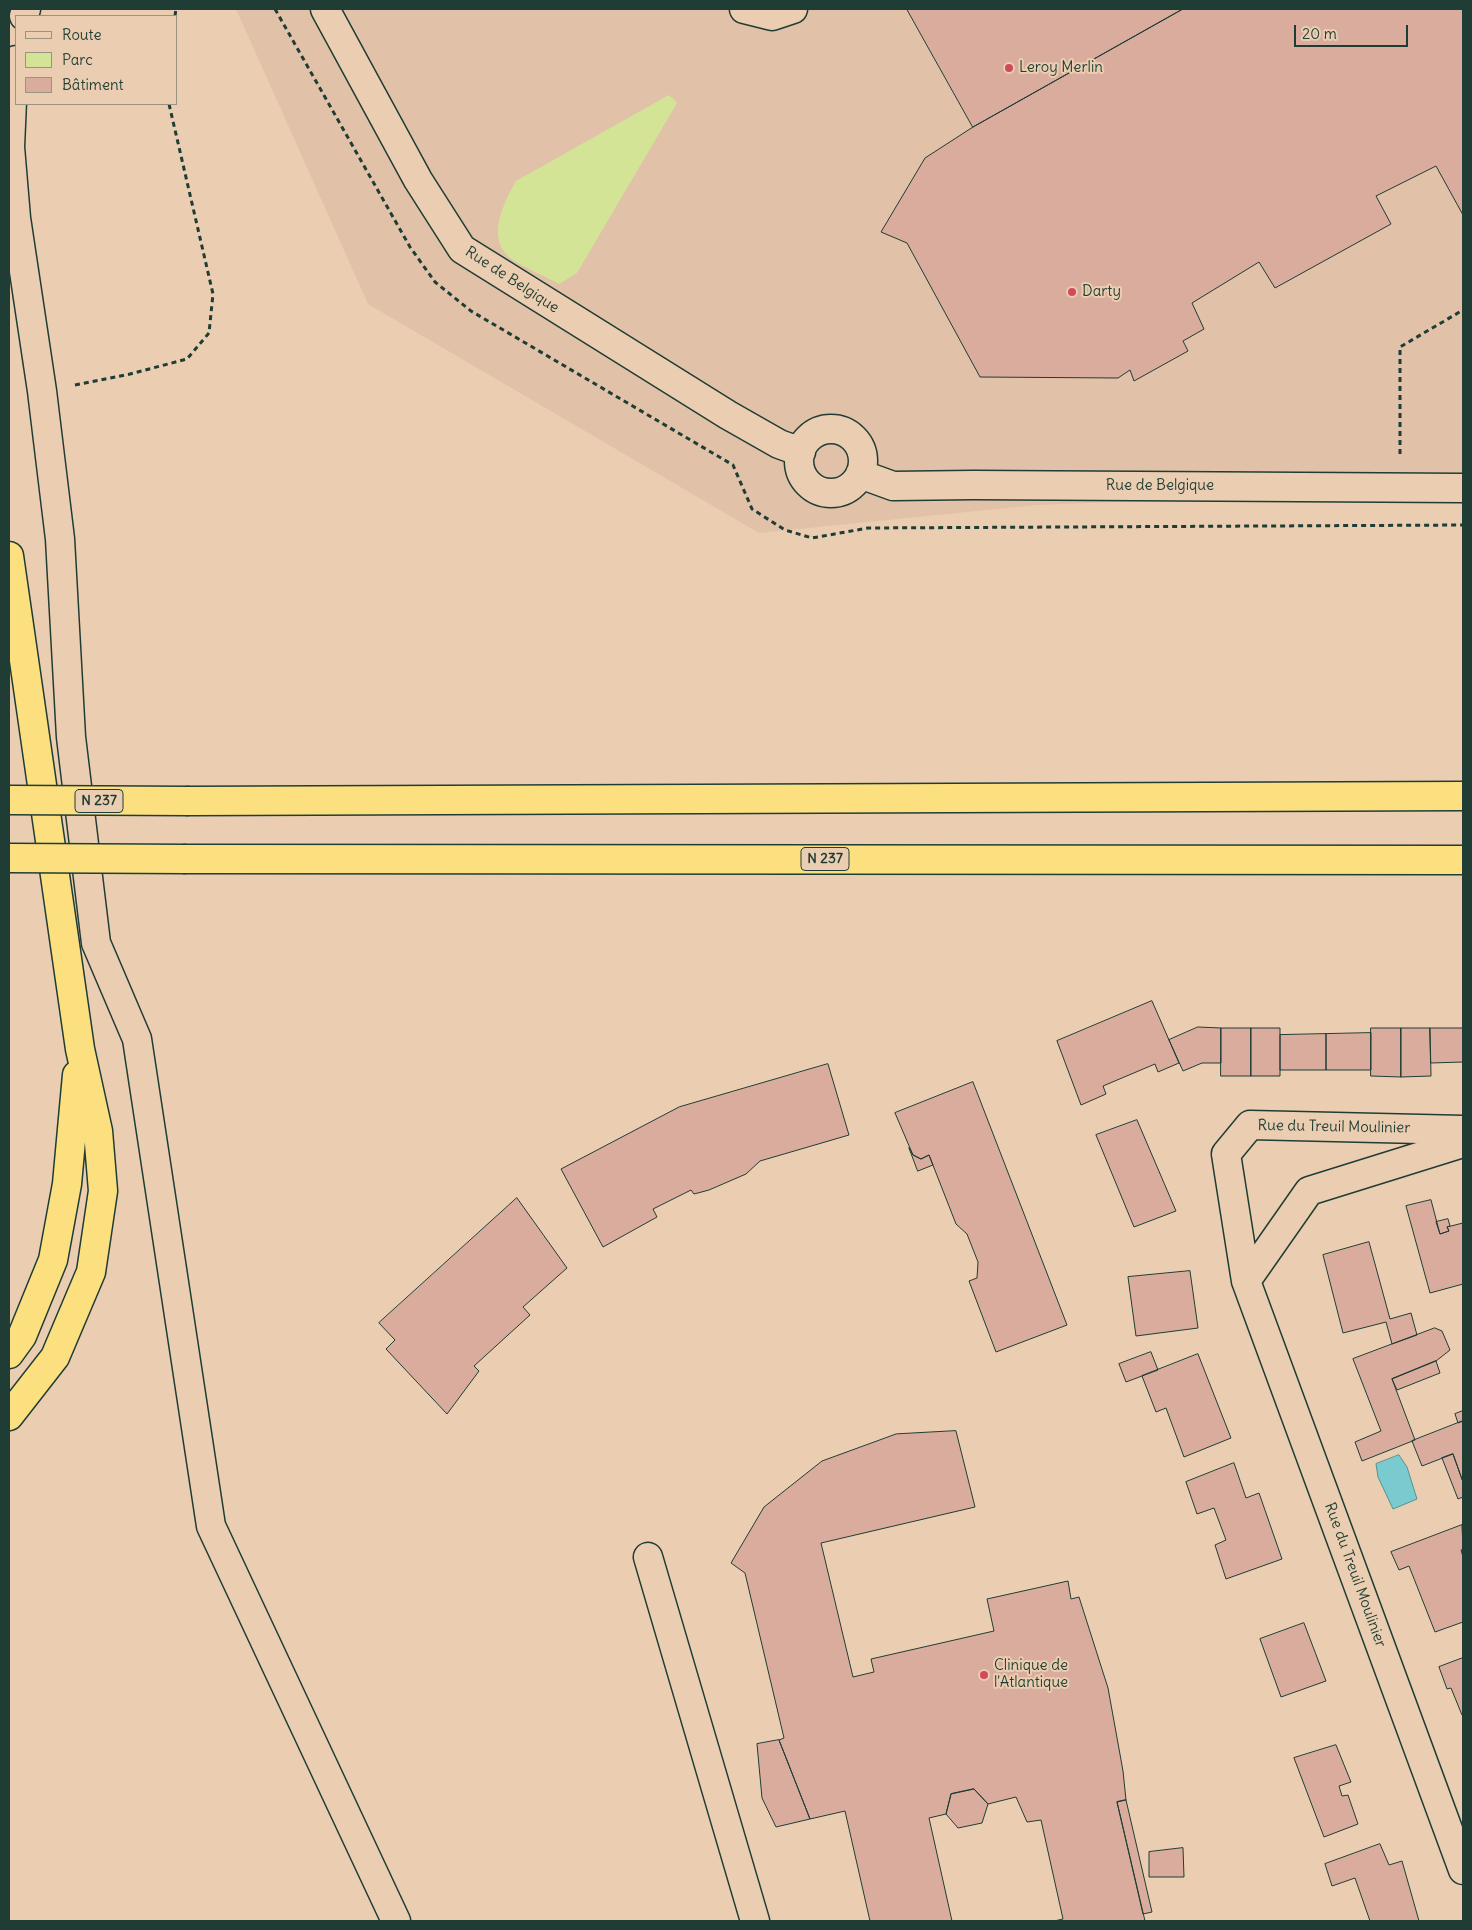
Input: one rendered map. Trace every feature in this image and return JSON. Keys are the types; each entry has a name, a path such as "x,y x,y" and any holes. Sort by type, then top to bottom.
{"highway":[{"path":"9,556 80,1049 98,1131 103,1191 91,1272 56,1357 9,1416"},
{"name":"N 237","path":"9,800 1463,796"},
{"name":"N 237","path":"9,858 1463,860"},
{"path":"9,1354 22,1336 53,1260 67,1184 80,1049"}],"street":[{"name":"Rue de Belgique","path":"325,9 418,180 462,249 728,415 779,444 801,452"},
{"path":"744,9 772,16 794,9"},
{"path":"15,66 11,156 16,218 42,391 60,539 71,737 96,943 137,1039 211,1526 396,1921"},
{"path":"838,430 847,433 855,440 863,458 860,474 851,486 842,491 830,493 820,491 810,485 803,477 800,467 801,452 809,438 818,432 838,430"},
{"name":"Rue de Belgique","path":"860,474 893,486 1463,488"},
{"name":"Rue du Treuil Moulinier","path":"1463,1130 1250,1125 1226,1154 1246,1281 1463,1870"},
{"name":"Rue du Treuil Moulinier","path":"1246,1281 1309,1192 1463,1143"},
{"path":"648,1557 755,1921"}],"path":[{"path":"275,9 410,247 435,282 470,310 733,465 752,509 785,530 812,538 868,528 1463,525"},
{"path":"42,391 130,374 188,360 209,333 213,294 169,105"},
{"path":"1400,488 1400,347 1463,310"}],"shaded area":[{"path":"236,9 1463,9 1463,489 1037,505 759,533 368,304"}],"green space":[{"path":"669,95 677,103 577,273 559,284 508,256 502,248 498,229 503,209 516,181"}],"water":[{"path":"1399,1455 1407,1467 1417,1499 1393,1509 1378,1477 1376,1464"}],"building":[{"name":"Leroy Merlin","path":"907,9 1183,9 973,127"},
{"path":"1183,9 1463,9 1463,215 1436,166 1376,196 1391,224 1275,288 1259,262 1192,303 1204,329 1183,341 1188,351 1134,381 1130,370 1118,378 980,377 907,243 881,232 925,158 973,127"},
{"path":"1152,1001 1179,1063 1158,1072 1155,1064 1103,1086 1106,1094 1081,1105 1057,1041"},
{"path":"1198,1027 1221,1028 1221,1063 1202,1063 1183,1071 1169,1040"},
{"path":"1221,1028 1251,1028 1251,1076 1221,1076"},
{"path":"1251,1028 1280,1028 1280,1076 1251,1076"},
{"path":"1371,1028 1401,1028 1401,1077 1371,1076"},
{"path":"1401,1028 1430,1028 1431,1076 1401,1077"},
{"path":"1430,1028 1463,1028 1463,1062 1431,1063"},
{"path":"1371,1033 1371,1070 1326,1070 1326,1034"},
{"path":"1326,1034 1326,1070 1280,1070 1280,1035"},
{"path":"828,1064 849,1135 760,1161 746,1174 709,1190 694,1194 691,1190 653,1209 657,1217 603,1247 561,1169 679,1107"},
{"path":"973,1082 1067,1325 996,1352 969,1281 977,1278 978,1262 967,1234 956,1224 929,1155 921,1159 913,1155 895,1113"},
{"path":"1137,1120 1176,1211 1134,1227 1096,1135"},
{"path":"909,1148 913,1155 921,1159 929,1155 933,1165 918,1171"},
{"path":"517,1198 567,1268 523,1307 530,1315 474,1366 479,1371 447,1414 386,1349 395,1340 379,1323"},
{"path":"1431,1200 1440,1234 1449,1231 1447,1227 1463,1223 1463,1284 1430,1293 1406,1206"},
{"path":"1448,1219 1450,1226 1447,1227 1449,1231 1440,1234 1436,1222"},
{"path":"1369,1242 1390,1319 1411,1313 1417,1335 1392,1344 1386,1322 1343,1333 1323,1255"},
{"path":"1190,1271 1198,1328 1136,1336 1128,1277"},
{"path":"1435,1328 1442,1331 1450,1350 1436,1361 1392,1379 1415,1440 1362,1461 1355,1442 1381,1431 1353,1359"},
{"path":"1151,1352 1158,1370 1126,1382 1119,1364"},
{"path":"1198,1354 1231,1438 1184,1457 1166,1408 1156,1412 1142,1376"},
{"path":"1436,1361 1440,1373 1397,1390 1392,1379"},
{"path":"1463,1411 1463,1421 1458,1423 1455,1414"},
{"path":"1463,1421 1463,1482 1453,1454 1422,1466 1412,1441"},
{"name":"Clinique de l'Atlantique","path":"956,1431 975,1507 821,1543 853,1677 874,1672 871,1659 994,1631 987,1599 1068,1581 1071,1599 1079,1597 1108,1688 1123,1771 1126,1800 1117,1802 1145,1921 1054,1921 1063,1919 1041,1820 1027,1822 1016,1797 988,1804 974,1789 951,1794 946,1814 929,1818 952,1921 870,1921 845,1811 810,1819 779,1740 784,1738 745,1573 731,1563 764,1507 822,1461 896,1434"},
{"path":"1453,1454 1463,1482 1463,1497 1458,1499 1442,1458"},
{"path":"1234,1463 1246,1498 1259,1493 1282,1559 1226,1579 1215,1545 1226,1540 1214,1508 1197,1514 1186,1482"},
{"path":"1462,1525 1463,1622 1435,1632 1409,1566 1399,1570 1391,1552"},
{"path":"1304,1623 1326,1681 1281,1697 1260,1639"},
{"path":"1463,1658 1462,1715 1451,1688 1447,1689 1439,1667"},
{"path":"779,1740 810,1819 776,1827 762,1798 757,1744"},
{"path":"1336,1745 1351,1782 1339,1786 1342,1796 1348,1795 1358,1824 1324,1837 1294,1758"},
{"path":"974,1789 988,1804 982,1823 958,1828 946,1814 951,1794"},
{"path":"1126,1800 1152,1912 1143,1914 1117,1802"},
{"path":"1380,1844 1389,1865 1402,1861 1419,1921 1370,1921 1355,1878 1332,1886 1325,1864"},
{"path":"1183,1848 1184,1877 1149,1877 1149,1852"}],"place":[{"name":"Leroy Merlin","path":"1009,68"},
{"name":"Darty","path":"1072,292"},
{"name":"Clinique de l'Atlantique","path":"984,1675"}]}
